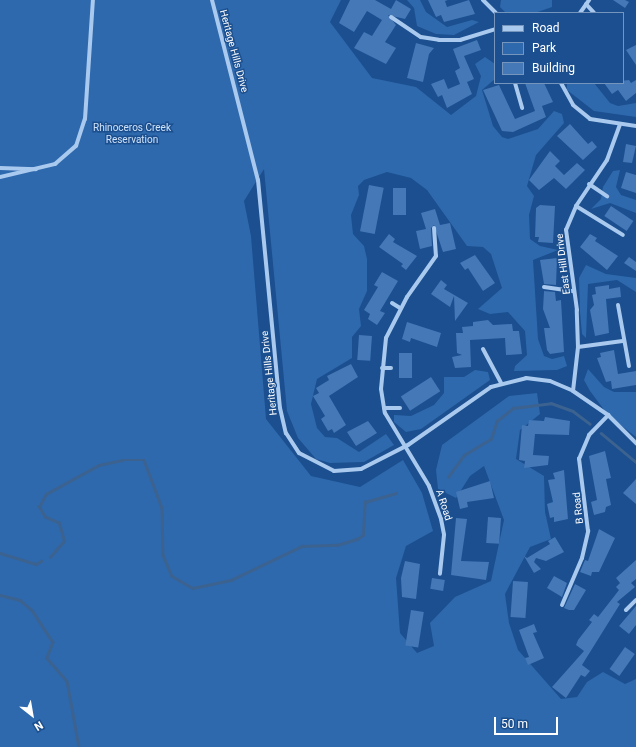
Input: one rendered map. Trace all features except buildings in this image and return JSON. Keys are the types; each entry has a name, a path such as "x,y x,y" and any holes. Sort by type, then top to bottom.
{"street":[{"path":"0,178 41,169 66,156 82,134 87,102 93,0"},
{"name":"Heritage Hills Drive","path":"212,0 258,180 280,408 286,433 309,461 334,471 368,466 408,445 501,383 538,378 572,391 608,415 636,443"},
{"path":"483,0 495,12"},
{"path":"581,12 587,2 593,12"},
{"path":"391,17 421,37 439,40 460,40 494,29"},
{"path":"515,84 522,108"},
{"path":"561,84 566,96 581,113 600,122 620,126 636,126"},
{"name":"East Hill Drive","path":"572,391 578,347 574,291 566,230 576,206 589,184 607,160 620,126"},
{"path":"0,168 41,169"},
{"path":"589,184 607,196"},
{"path":"576,206 623,235"},
{"path":"400,408 384,408 382,368 386,338 400,308 436,256 434,228"},
{"path":"436,256 442,258"},
{"path":"544,287 574,291"},
{"path":"392,303 400,308"},
{"path":"618,305 623,341 629,366"},
{"path":"578,347 623,341"},
{"path":"483,349 501,383"},
{"path":"382,368 391,368"},
{"name":"A Road","path":"384,408 408,445 441,519 444,535 440,574"},
{"name":"B Road","path":"562,604 582,558 588,532 580,459 587,439 608,415"},
{"path":"626,610 636,600"}],"green space":[{"name":"Rhinoceros Creek Reservation","path":"0,0 341,0 330,22 372,78 416,87 451,115 476,96 481,76 475,64 485,57 494,63 494,80 482,90 493,126 502,137 508,139 538,129 554,111 562,114 564,123 536,155 527,186 534,196 529,215 530,239 540,246 558,250 533,260 538,339 544,356 552,359 564,356 567,366 557,370 514,371 515,366 527,355 525,331 508,312 490,314 478,309 502,288 491,254 483,247 467,246 427,190 411,178 387,172 364,180 358,186 359,195 351,215 353,234 364,246 367,259 367,291 359,309 361,326 352,337 352,358 317,379 311,404 317,428 325,437 337,438 359,452 386,434 394,445 364,462 330,463 316,459 298,438 287,411 264,169 244,201 251,236 266,419 311,476 360,487 403,460 422,493 433,531 406,546 396,578 400,633 417,653 434,646 430,623 455,597 491,581 504,520 484,466 470,476 456,498 438,489 436,470 442,445 509,396 537,393 540,414 520,430 516,459 544,476 545,512 551,539 530,547 505,594 509,623 518,650 561,699 577,697 587,682 603,672 625,684 636,679 636,747 0,747"},
{"path":"407,0 420,0 426,12 447,27 472,20 479,22 454,35 436,34 417,26 414,8"},
{"path":"501,0 552,0 552,7 538,12 505,12 500,7"},
{"path":"567,84 595,84 610,103 618,106 636,103 636,117 594,111 567,90"},
{"path":"620,170 616,187 621,195 636,200 636,213 610,203 591,209 601,199 603,187 613,171"},
{"path":"586,265 606,274 636,278 636,292 617,280 588,284 586,338 582,334 579,278"},
{"path":"588,369 604,387 614,392 636,392 636,437 608,415 590,391 584,380"},
{"path":"475,370 488,372 490,380 421,429 406,432 394,422 394,415 411,416 434,405 444,393 444,377 464,377"}],"waterway":[{"path":"448,477 464,455 491,439 497,421 513,408 551,403 573,411 590,424"},
{"path":"601,433 636,462"},
{"path":"50,557 64,541 59,523 45,517 39,507 46,494 99,465 122,460 144,460 162,508 163,555 172,576 193,588 231,580 302,546 337,545 357,539 363,535 365,502 396,493"},
{"path":"0,553 36,564 41,561"},
{"path":"0,595 20,600 32,610 53,642 47,658 67,681 79,747"}]}
